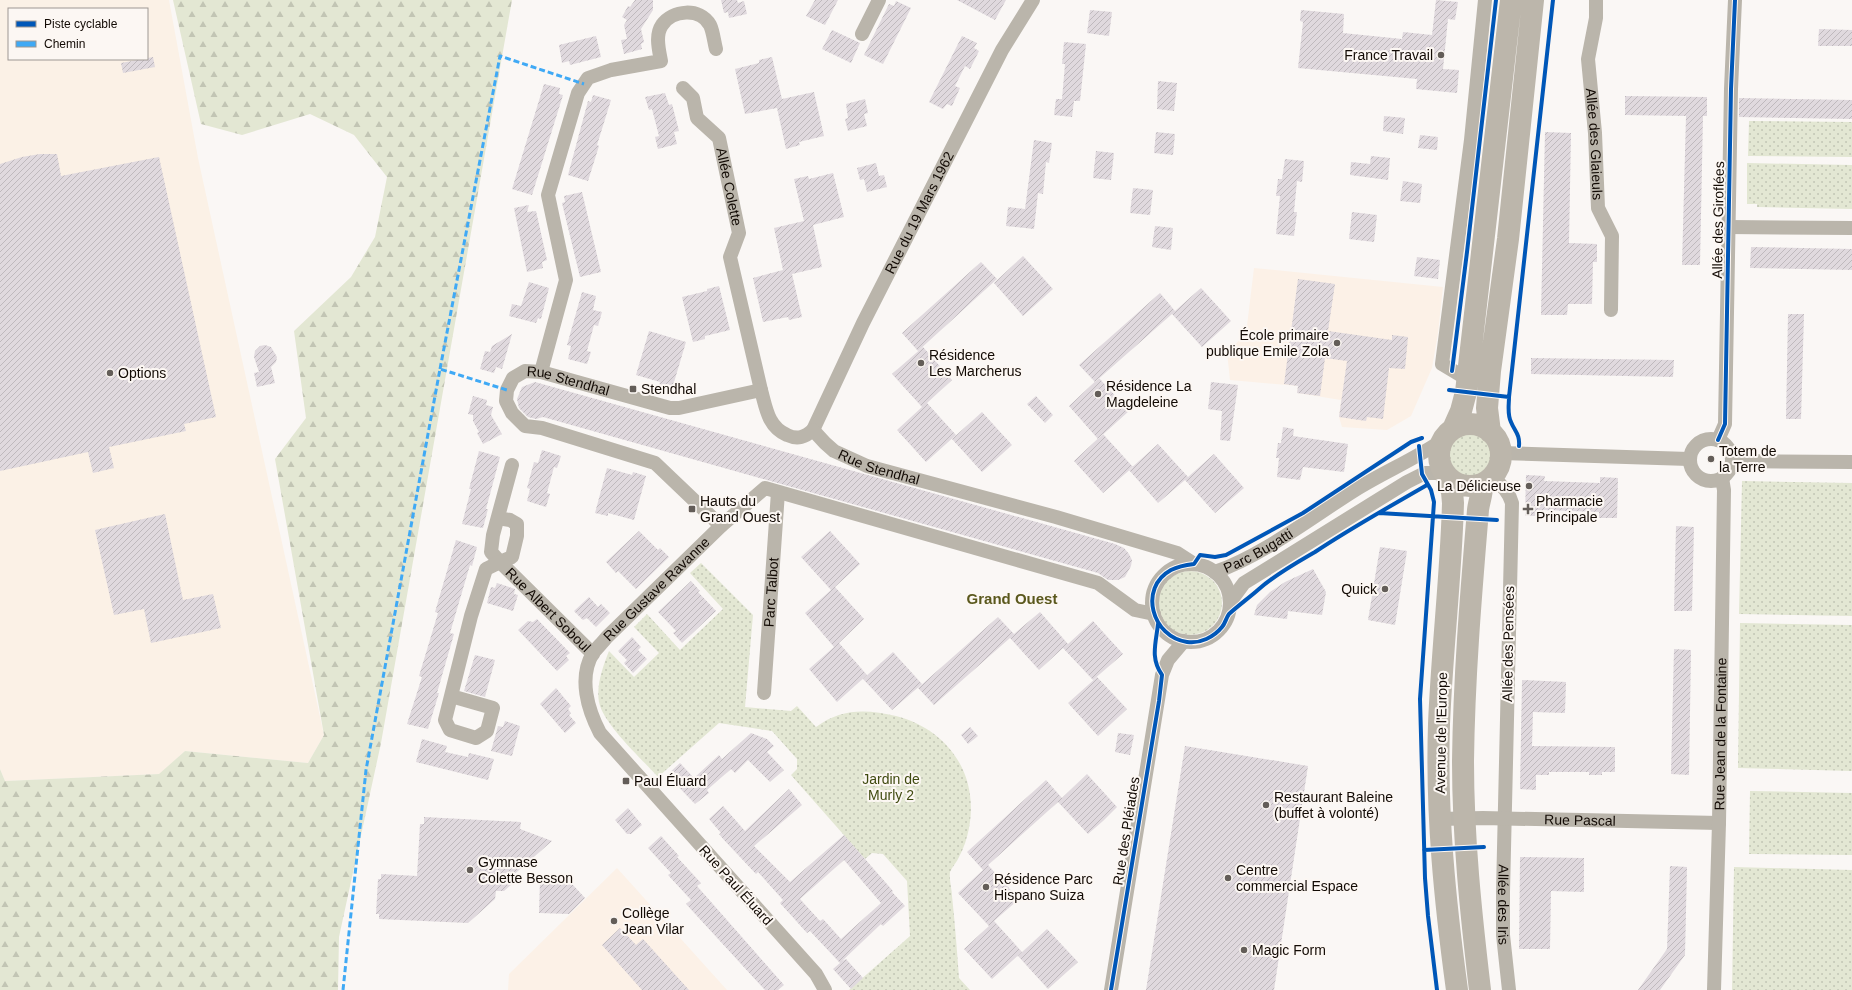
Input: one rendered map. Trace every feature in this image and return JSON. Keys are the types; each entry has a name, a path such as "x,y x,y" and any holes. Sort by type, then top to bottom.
{"main road":[{"path":"1448,434 1468,424 1484,427 1498,441 1501,453 1500,464 1487,480 1467,486 1452,481 1445,474 1441,466 1438,453 1448,434 1462,411 1511,0"},
{"path":"1490,432 1487,408 1490,371 1508,239 1533,0"},
{"name":"Avenue de l'Europe","path":"1445,474 1453,497 1453,510 1439,725 1440,819 1448,928 1456,990"},
{"name":"Avenue de l'Europe","path":"1480,990 1469,884 1463,762 1465,685 1478,510 1480,497 1487,480"},
{"path":"1439,725 1447,734 1452,751 1452,790 1454,801 1465,818"}],"street":[{"path":"862,34 878,0"},
{"name":"Rue du 19 Mars 1962","path":"813,430 863,323 999,56 1032,0"},
{"path":"1467,379 1442,364 1471,140 1485,0"},
{"name":"Allée des Glaieuls","path":"1596,0 1596,18 1588,59 1595,133 1598,208 1612,236 1610,310"},
{"name":"Allée des Giroflées","path":"1718,440 1726,424 1731,83 1735,0"},
{"path":"541,372 566,280 548,195 578,93 588,78 611,70 661,61 657,42 662,25 675,14 686,12 701,16 710,24 716,49"},
{"name":"Allée Colette","path":"683,88 693,98 696,118 719,138 739,233 730,257 761,390"},
{"path":"1729,227 1852,228"},
{"name":"Rue Stendhal","path":"721,526 654,463 542,428 525,426 512,413 506,401 507,390 513,378 525,371 541,372 670,408 680,408 761,390"},
{"path":"761,390 769,419 778,431 796,438 804,437 813,430"},
{"name":"Rue Stendhal","path":"813,430 834,450 867,466 1056,517 1149,544 1177,553 1194,564"},
{"name":"Parc Bugatti","path":"1215,572 1232,566 1297,528 1365,484 1448,434"},
{"path":"1707,439 1718,440 1727,445 1731,451 1732,461 1730,471 1722,478 1712,481 1698,477 1694,472 1690,459 1691,452 1700,441 1707,439"},
{"path":"1501,453 1690,459"},
{"path":"1732,461 1852,462"},
{"name":"Rue Albert Soboul","path":"512,465 493,535 491,552 593,654 588,665 586,692 592,718 600,733 643,782"},
{"name":"Parc Bugatti","path":"1230,602 1244,583 1390,491 1422,474 1445,474"},
{"name":"Rue Jean de la Fontaine","path":"1714,990 1719,823 1724,490 1722,478"},
{"name":"Allée des Pensées","path":"1487,480 1505,490 1512,503 1504,818"},
{"path":"721,526 765,488 1098,582 1135,610 1154,614"},
{"name":"Parc Talbot","path":"764,693 778,492"},
{"name":"Rue Albert Soboul","path":"451,696 471,616 486,568 512,557 517,536 517,524 510,520 498,518"},
{"name":"Rue Gustave Ravanne","path":"593,654 607,637 721,526"},
{"path":"1194,564 1215,572 1223,580 1228,591 1230,602 1228,616 1222,627 1213,636 1201,641 1184,641 1176,639 1165,632 1158,624 1154,614 1153,595 1161,578 1170,570 1182,565 1194,564"},
{"name":"Rue des Pléiades","path":"1111,990 1162,675 1168,660 1184,641"},
{"name":"Rue Paul Éluard","path":"643,782 816,974 825,990"},
{"name":"Rue Pascal","path":"1440,819 1504,818 1719,823"},
{"name":"Allée des Iris","path":"1504,818 1503,935 1509,990"}],"shaded area":[{"path":"0,0 169,0 198,158 324,735 308,763 185,751 160,774 5,781 0,769"},
{"name":"École primaire publique Emile Zola","path":"1254,268 1443,287 1438,333 1432,368 1411,416 1387,430 1342,427 1339,417 1341,400 1297,393 1298,386 1230,380 1227,352 1246,334"},
{"name":"Collège Jean Vilar","path":"617,868 727,990 508,990 509,974"}],"green space":[{"path":"173,0 512,0 381,743 339,937 338,990 0,990 0,769 5,781 159,774 185,751 308,763 324,735 275,459 306,418 294,331 351,277 375,237 387,177 354,135 310,114 242,135 201,124"},
{"path":"1749,121 1852,122 1852,157 1748,156"},
{"path":"1747,163 1852,165 1852,209 1757,207 1757,204 1747,204"},
{"path":"1469,433 1481,437 1487,443 1491,455 1487,467 1481,473 1469,477 1457,473 1451,467 1447,455 1451,443 1457,437"},
{"path":"1742,481 1852,483 1852,616 1739,614"},
{"name":"Jardin de Murly 2","path":"701,563 753,615 745,707 791,711 797,706 816,727 835,716 845,713 865,711 896,716 915,723 931,732 945,744 956,757 964,773 969,790 971,809 969,828 964,847 950,872 950,878 959,978 970,990 849,990 910,936 907,881 883,854 872,853 865,859 791,775 797,769 797,759 772,731 719,723 658,777 615,731 608,721 599,702 598,689 604,663 609,651 634,677 659,653 634,627 647,614 680,650 723,609 690,573"},
{"path":"1184,571 1196,571 1213,580 1220,591 1222,603 1220,615 1213,626 1196,635 1184,635 1172,630 1163,621 1158,609 1158,597 1163,585 1172,576"},
{"path":"1740,623 1852,625 1852,771 1738,768"},
{"path":"1750,791 1852,793 1852,855 1749,854"},
{"path":"1734,867 1852,870 1852,990 1732,990"}],"building":[{"path":"635,0 653,0 653,10 641,29 644,42 641,44 642,49 624,54 621,40 627,39 624,25 627,20 622,17 628,6 630,7"},
{"path":"721,0 737,0 738,3 744,1 747,14 729,18 728,12 724,13"},
{"path":"815,0 838,0 825,25 806,16"},
{"path":"957,0 1006,0 995,20"},
{"path":"1436,0 1458,2 1455,20 1448,19 1443,69 1459,70 1457,93 1416,89 1417,79 1298,68 1303,22 1300,21 1301,10 1344,14 1343,33 1402,39 1403,32 1432,35"},
{"path":"896,1 911,8 883,64 864,55 889,4 894,6"},
{"path":"1090,10 1112,12 1109,36 1087,33"},
{"path":"1819,29 1852,30 1852,46 1818,46"},
{"path":"832,30 860,43 851,63 822,49"},
{"path":"596,36 601,57 570,65 569,61 562,63 559,45"},
{"path":"962,36 977,43 974,48 979,51 970,69 965,66 955,86 960,88 952,106 947,104 943,109 929,102"},
{"path":"1064,42 1086,44 1080,101 1074,101 1072,117 1054,115 1056,99 1062,99 1065,64 1062,64"},
{"path":"153,57 155,67 123,73 121,63 137,60 148,60 148,58"},
{"path":"772,57 782,99 814,92 824,136 799,142 800,145 786,149 777,108 745,114 735,69 759,63 759,60"},
{"path":"1158,81 1177,83 1174,111 1157,109"},
{"path":"544,84 560,88 559,94 563,95 532,195 512,189"},
{"path":"665,93 669,105 672,104 679,131 674,132 677,144 658,149 655,137 659,136 652,109 649,110 645,97"},
{"path":"593,95 611,100 588,181 568,175 588,101 591,102"},
{"path":"1625,96 1707,97 1707,116 1703,116 1700,265 1682,265 1686,116 1625,115"},
{"path":"1739,98 1852,100 1852,119 1739,117"},
{"path":"865,99 868,113 864,114 867,126 848,131 845,119 848,118 846,104"},
{"path":"1384,116 1405,118 1403,134 1383,131"},
{"path":"1156,132 1175,134 1173,155 1154,153"},
{"path":"1545,132 1571,133 1569,243 1597,244 1597,262 1593,262 1592,304 1568,304 1567,315 1541,315"},
{"path":"1420,135 1438,137 1437,150 1418,148"},
{"path":"1034,140 1052,143 1049,163 1046,162 1043,194 1038,193 1034,229 1006,226 1008,207 1025,209"},
{"path":"1096,151 1114,153 1111,180 1093,178"},
{"path":"40,154 57,154 61,176 159,157 216,417 184,424 186,431 109,447 114,468 93,473 88,452 0,471 0,164 22,157"},
{"path":"1371,156 1390,158 1388,180 1350,175 1351,162 1370,164"},
{"path":"1285,159 1304,161 1302,182 1297,181 1294,212 1297,212 1294,236 1276,234 1280,196 1276,196 1278,179 1282,179"},
{"path":"876,163 879,176 884,175 887,187 867,192 864,179 860,180 857,168"},
{"path":"833,173 844,217 813,225 822,267 792,274 802,317 789,320 788,317 763,322 753,278 783,270 774,228 804,221 794,179 808,176 809,179"},
{"path":"1403,181 1422,184 1420,203 1400,201"},
{"path":"1133,188 1153,190 1150,215 1130,213"},
{"path":"582,192 601,272 580,277 562,203 565,202 564,196"},
{"path":"529,205 527,212 536,211 547,260 542,262 543,268 527,272 514,208"},
{"path":"1352,212 1377,215 1374,242 1349,239"},
{"path":"1155,226 1173,228 1171,250 1152,247"},
{"path":"1751,247 1852,249 1852,270 1750,268"},
{"path":"1023,256 1053,289 1023,316 994,283"},
{"path":"1417,257 1440,260 1438,279 1414,276"},
{"path":"981,262 997,279 918,351 902,333"},
{"path":"1298,279 1335,284 1328,331 1392,340 1392,335 1408,337 1405,369 1389,368 1383,419 1367,417 1366,421 1339,417 1347,361 1325,358 1320,396 1297,393 1298,386 1284,384"},
{"path":"529,282 549,288 541,319 538,318 536,323 509,316 512,304 521,306"},
{"path":"719,286 730,330 705,336 705,339 693,342 682,297 707,291 707,289"},
{"path":"1201,288 1231,321 1202,347 1172,314 1095,382 1079,365 1160,293 1175,311"},
{"path":"582,292 596,296 593,310 602,312 598,326 594,325 587,351 591,352 587,364 568,359 571,346 567,345"},
{"path":"1788,314 1804,314 1801,419 1786,419"},
{"path":"649,331 686,342 672,389 659,385 660,382 636,375"},
{"path":"512,334 502,369 496,367 494,373 480,369 485,351 490,352 492,346"},
{"path":"265,345 271,347 277,357 276,362 271,367 275,383 257,387 254,373 259,372 254,357 255,351 260,346"},
{"path":"923,347 952,380 927,403 956,435 926,462 897,430 922,407 892,374"},
{"path":"1531,358 1674,360 1673,377 1531,374"},
{"path":"1099,378 1129,411 1098,439 1069,406"},
{"path":"535,382 1115,544 1124,548 1129,554 1132,560 1131,566 1125,577 1118,580 1108,580 1098,573 543,417 536,419 528,417 519,408 517,399 522,387"},
{"path":"1211,382 1238,385 1230,441 1220,440 1222,411 1208,409"},
{"path":"473,396 487,400 486,405 493,407 491,415 502,434 483,444 477,433 479,432 473,421 473,415 468,414"},
{"path":"1036,396 1053,415 1045,423 1027,404"},
{"path":"982,412 1012,445 982,472 952,439"},
{"path":"1283,427 1294,429 1293,436 1348,444 1344,472 1303,467 1300,480 1277,477 1279,458 1276,458 1278,443 1281,443"},
{"path":"1103,434 1133,467 1103,493 1074,461"},
{"path":"1158,444 1188,477 1214,454 1244,488 1215,513 1185,480 1158,503 1129,470"},
{"path":"542,450 561,456 557,468 554,467 547,493 550,494 546,507 527,501 530,489 527,488 534,462 538,463"},
{"path":"479,451 500,457 486,509 488,509 483,528 462,524"},
{"path":"607,468 632,475 633,472 646,476 634,520 608,513 608,516 595,513"},
{"path":"1526,475 1545,476 1544,481 1600,483 1600,477 1618,478 1617,518 1599,518 1599,512 1543,510 1543,516 1525,516"},
{"path":"165,514 183,600 213,594 221,628 151,643 144,609 114,615 95,530"},
{"path":"1676,526 1694,527 1692,611 1674,611"},
{"path":"639,531 658,550 660,548 669,557 636,589 618,571 616,573 606,562"},
{"path":"830,531 860,564 835,587 864,619 839,643 867,675 837,702 809,669 834,647 805,613 831,590 801,557"},
{"path":"456,540 477,547 472,566 470,565 450,633 454,634 428,729 407,724 422,677 419,676 438,613 435,612"},
{"path":"1380,547 1407,551 1395,625 1368,620"},
{"path":"1313,569 1326,592 1322,615 1288,611 1287,619 1254,615 1257,605 1270,592 1285,582"},
{"path":"691,581 700,591 698,592 716,611 682,643 673,633 676,631 658,612"},
{"path":"497,583 515,589 514,594 518,595 513,611 487,603 491,587 495,588"},
{"path":"589,597 598,607 601,604 610,613 596,627 587,618 583,620 574,611"},
{"path":"1040,612 1068,644 1093,621 1123,654 1093,680 1063,648 1039,670 1010,638 934,705 918,688 998,617 1014,634"},
{"path":"537,619 570,653 566,656 569,660 557,671 518,630 528,621 533,622"},
{"path":"632,637 641,647 638,650 647,659 633,673 624,663 627,660 618,651"},
{"path":"1674,649 1691,650 1689,775 1671,774"},
{"path":"893,652 922,684 892,710 863,679"},
{"path":"475,655 495,660 485,697 464,691"},
{"path":"1097,677 1127,709 1098,736 1068,703"},
{"path":"1522,680 1566,682 1565,713 1533,712 1532,746 1615,747 1615,772 1602,772 1602,775 1589,775 1589,772 1549,772 1549,775 1536,775 1536,790 1520,789"},
{"path":"556,688 571,706 568,709 571,713 569,715 576,723 565,733 540,704"},
{"path":"505,721 520,726 512,756 491,751 498,726 503,727"},
{"path":"970,727 978,736 968,744 961,735"},
{"path":"751,733 767,739 774,746 767,752 784,770 770,782 748,760 735,773 731,769 707,790 709,793 695,804 667,775 680,763 694,778 719,755 722,759"},
{"path":"1118,733 1134,735 1130,755 1115,752"},
{"path":"422,739 447,746 445,752 468,757 469,753 494,759 488,780 416,762"},
{"name":"Centre commercial Espace","path":"1185,746 1308,766 1274,990 1146,990"},
{"name":"Résidence Parc Hispano Suiza","path":"1087,774 1117,807 1103,821 1088,834 1058,802 988,865 1019,899 994,921 1022,952 992,979 964,949 989,926 958,893 983,870 967,852 1046,780 1062,798"},
{"path":"789,789 802,805 754,846 790,882 844,835 905,906 883,926 881,924 842,961 846,959 863,978 851,989 833,969 840,963 810,931 807,933 780,903 783,900 758,872 756,874 724,840 719,834 721,833 709,819 723,806 745,831","holes":["844,860 881,903 841,939 823,919 820,921 800,899"]},
{"path":"628,808 642,825 631,834 627,834 615,820"},
{"name":"Gymnase Colette Besson","path":"424,817 521,822 520,829 552,841 510,878 518,879 504,891 496,891 495,899 468,923 379,919 379,914 376,914 378,879 381,879 381,874 417,876 420,824 424,824"},
{"path":"661,836 679,856 677,857 701,883 697,886 784,985 778,990 765,990 686,904 691,900 668,875 671,873 648,848"},
{"path":"1520,857 1584,858 1584,892 1551,891 1550,949 1519,949"},
{"path":"1670,866 1687,867 1685,955 1660,990 1638,990 1667,949"},
{"path":"540,880 573,881 573,885 585,898 569,914 539,913"},
{"path":"620,928 636,945 643,939 689,990 642,990 602,945"},
{"path":"1047,929 1078,962 1048,989 1018,956"}],"marked path":[{"path":"440,369 500,56 584,84"},
{"path":"343,990 366,770 440,369 507,390"}],"cycle path":[{"path":"1452,371 1496,0"},
{"path":"1519,446 1518,436 1510,419 1508,410 1553,0"},
{"path":"1718,440 1725,424 1731,89 1735,0"},
{"path":"1449,390 1509,397"},
{"path":"1422,438 1411,442 1303,513 1226,555 1215,557 1200,555 1194,564 1171,570 1161,578 1155,588 1152,599 1158,622 1165,631 1175,638 1187,642 1197,642 1206,639 1215,634 1222,627 1229,614 1272,578 1356,526 1427,485"},
{"path":"1419,446 1422,474 1431,490 1434,502 1420,699 1425,878 1437,990"},
{"path":"1379,513 1497,520"},
{"path":"1111,990 1159,701 1162,675 1158,669 1155,656 1158,624"},
{"path":"1424,850 1484,847"}],"place":[{"name":"France Travail","path":"1441,55"},
{"name":"École primaire publique Emile Zola","path":"1337,343"},
{"name":"Résidence Les Marcherus","path":"921,363"},
{"name":"Options","path":"110,373"},
{"name":"Stendhal","path":"633,389"},
{"name":"Résidence La Magdeleine","path":"1098,394"},
{"name":"Totem de la Terre","path":"1711,459"},
{"name":"La Délicieuse","path":"1529,486"},
{"name":"Hauts du Grand Ouest","path":"692,509"},
{"name":"Pharmacie Principale","path":"1528,509"},
{"name":"Quick","path":"1385,589"},
{"name":"Paul Éluard","path":"626,781"},
{"name":"Restaurant Baleine (buffet à volonté)","path":"1266,805"},
{"name":"Gymnase Colette Besson","path":"470,870"},
{"name":"Centre commercial Espace","path":"1228,878"},
{"name":"Résidence Parc Hispano Suiza","path":"986,887"},
{"name":"Collège Jean Vilar","path":"614,921"},
{"name":"Magic Form","path":"1244,950"}],"district":[{"name":"Grand Ouest","path":"1012,598"}]}
